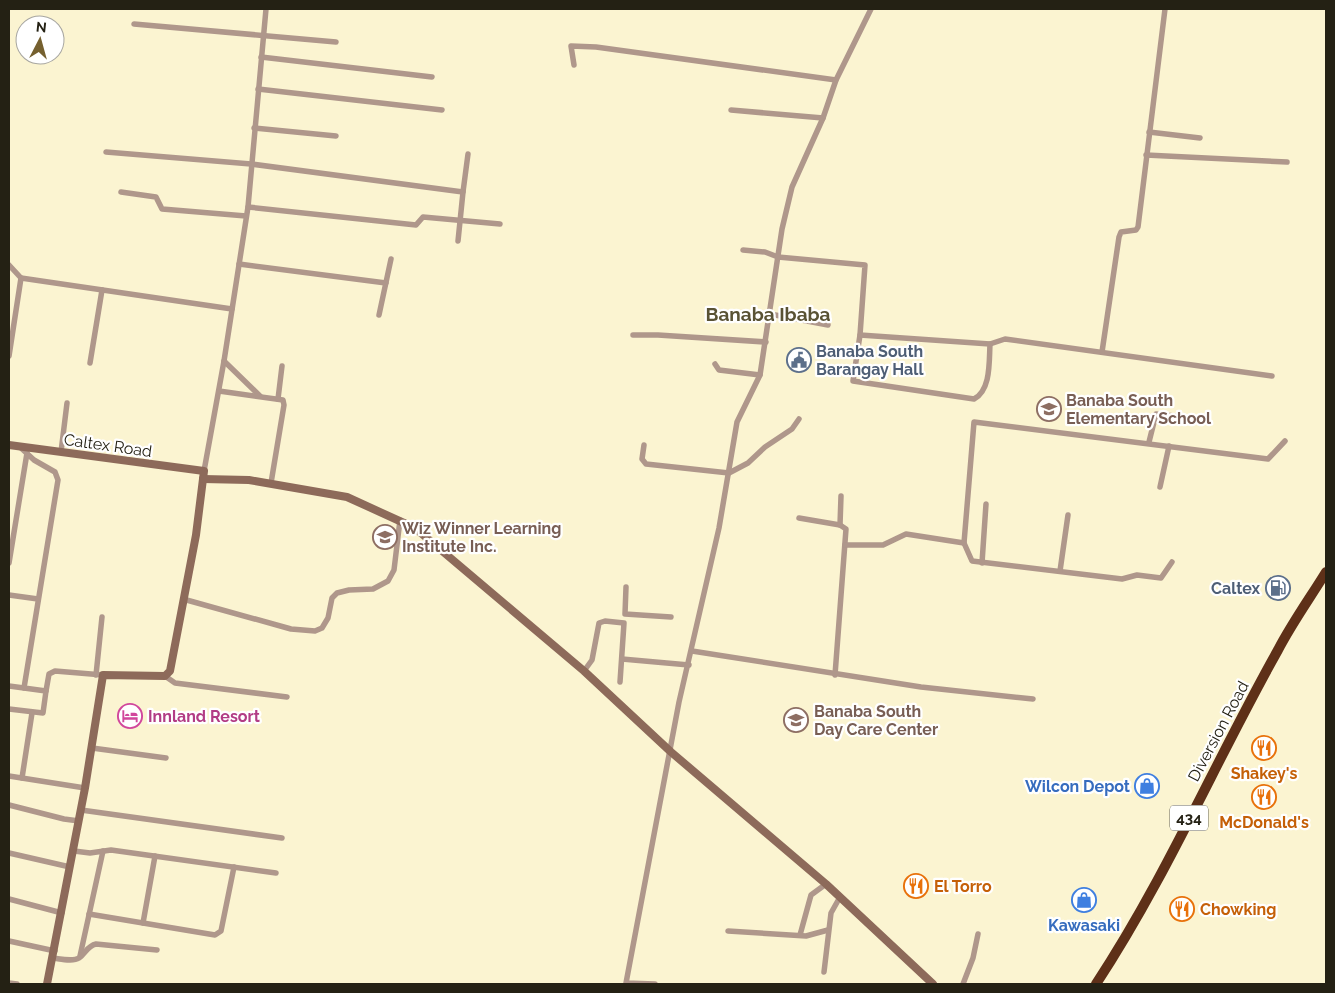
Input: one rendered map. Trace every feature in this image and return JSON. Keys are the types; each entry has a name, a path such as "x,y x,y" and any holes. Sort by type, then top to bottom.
{"highway":[{"name":"Diversion Road","path":"1096,984 1119,949 1162,870 1278,649 1326,572"}],"street":[{"path":"165,676 170,671 196,535 203,475 219,391 248,207 266,9"},
{"path":"655,984 626,983 679,702 689,665 729,473 737,422 760,374 778,257 792,187 822,118 836,80 870,9"},
{"path":"1102,352 1119,237 1121,232 1136,230 1138,227 1165,9"},
{"path":"134,24 198,32 263,35 336,42"},
{"path":"574,65 571,46 596,47 836,80"},
{"path":"261,57 432,77"},
{"path":"258,90 442,110"},
{"path":"731,110 822,118"},
{"path":"254,128 336,136"},
{"path":"1149,132 1200,138"},
{"path":"106,152 251,164 463,192"},
{"path":"458,242 468,154"},
{"path":"1146,155 1287,162"},
{"path":"122,192 156,197 162,209 246,216"},
{"path":"248,207 416,226 423,217 500,224"},
{"path":"743,250 765,252 778,257 865,265 860,335 853,381 963,399 974,399 981,396 989,370 990,344"},
{"path":"378,315 391,259"},
{"path":"238,264 386,283"},
{"path":"9,265 21,278 232,309"},
{"path":"9,356 21,278"},
{"path":"90,363 102,290"},
{"path":"770,314 828,326"},
{"path":"633,335 658,334 766,342"},
{"path":"860,335 990,344 1005,340 1272,376"},
{"path":"224,361 261,397"},
{"path":"715,364 719,370 760,374"},
{"path":"278,399 282,366"},
{"path":"219,391 283,400 284,405 270,483"},
{"path":"61,452 67,404"},
{"path":"1149,442 1156,414 1175,416"},
{"path":"644,445 642,459 646,464 729,473 748,463 792,429 799,419"},
{"path":"1172,562 1161,578 1137,574 1122,579 982,564 972,561 964,543 974,422 1149,442 1268,459 1285,441"},
{"name":"Caltex Road","path":"9,446 270,483 347,497 415,528 584,671 671,752 826,884 933,984"},
{"path":"1160,487 1169,446"},
{"path":"20,447 55,472 58,480 24,688"},
{"path":"9,563 27,453"},
{"path":"840,525 841,496"},
{"path":"982,564 986,504"},
{"path":"1060,571 1068,515"},
{"path":"799,518 840,525 846,529 835,675"},
{"path":"184,599 291,629 315,631 322,628 328,618 332,598 337,593 349,590 373,589 388,581 394,570 400,520"},
{"path":"845,545 883,545 906,534 964,543"},
{"path":"620,682 626,587"},
{"path":"9,595 38,599"},
{"path":"625,614 671,617"},
{"path":"47,984 74,852 92,748 100,675 102,617"},
{"path":"584,671 592,660 599,623 606,621 624,623"},
{"path":"692,651 835,675 921,687 1033,699"},
{"path":"622,659 689,665"},
{"path":"9,709 43,713 51,672 165,676 175,683 287,697"},
{"path":"9,686 46,691"},
{"path":"22,778 32,712"},
{"path":"92,748 166,758"},
{"path":"9,776 85,788"},
{"path":"9,805 79,821"},
{"path":"81,810 282,838"},
{"path":"74,852 90,853 103,851 154,856 276,873"},
{"path":"80,958 103,851"},
{"path":"9,853 70,867"},
{"path":"143,923 154,856"},
{"path":"89,914 218,934 234,867"},
{"path":"800,935 811,895 826,884"},
{"path":"824,972 831,912 840,897"},
{"path":"9,899 62,913"},
{"path":"728,931 812,936 828,930"},
{"path":"963,984 973,958 978,934"},
{"path":"9,941 74,960 80,958 88,948 96,944 157,950"},
{"path":"9,983 17,984"}],"place":[{"name":"Banaba South Barangay Hall","path":"799,360"},
{"name":"Banaba South Elementary School","path":"1049,409"},
{"name":"Wiz Winner Learning Institute Inc.","path":"385,537"},
{"name":"Caltex","path":"1278,588"},
{"name":"Innland Resort","path":"130,716"},
{"name":"Banaba South Day Care Center","path":"796,720"},
{"name":"Shakey's","path":"1264,748"},
{"name":"Wilcon Depot","path":"1147,786"},
{"name":"McDonald's","path":"1264,797"},
{"name":"El Torro","path":"916,886"},
{"name":"Kawasaki","path":"1084,900"},
{"name":"Chowking","path":"1182,909"}],"district":[{"name":"Banaba Ibaba","path":"768,314"}]}
